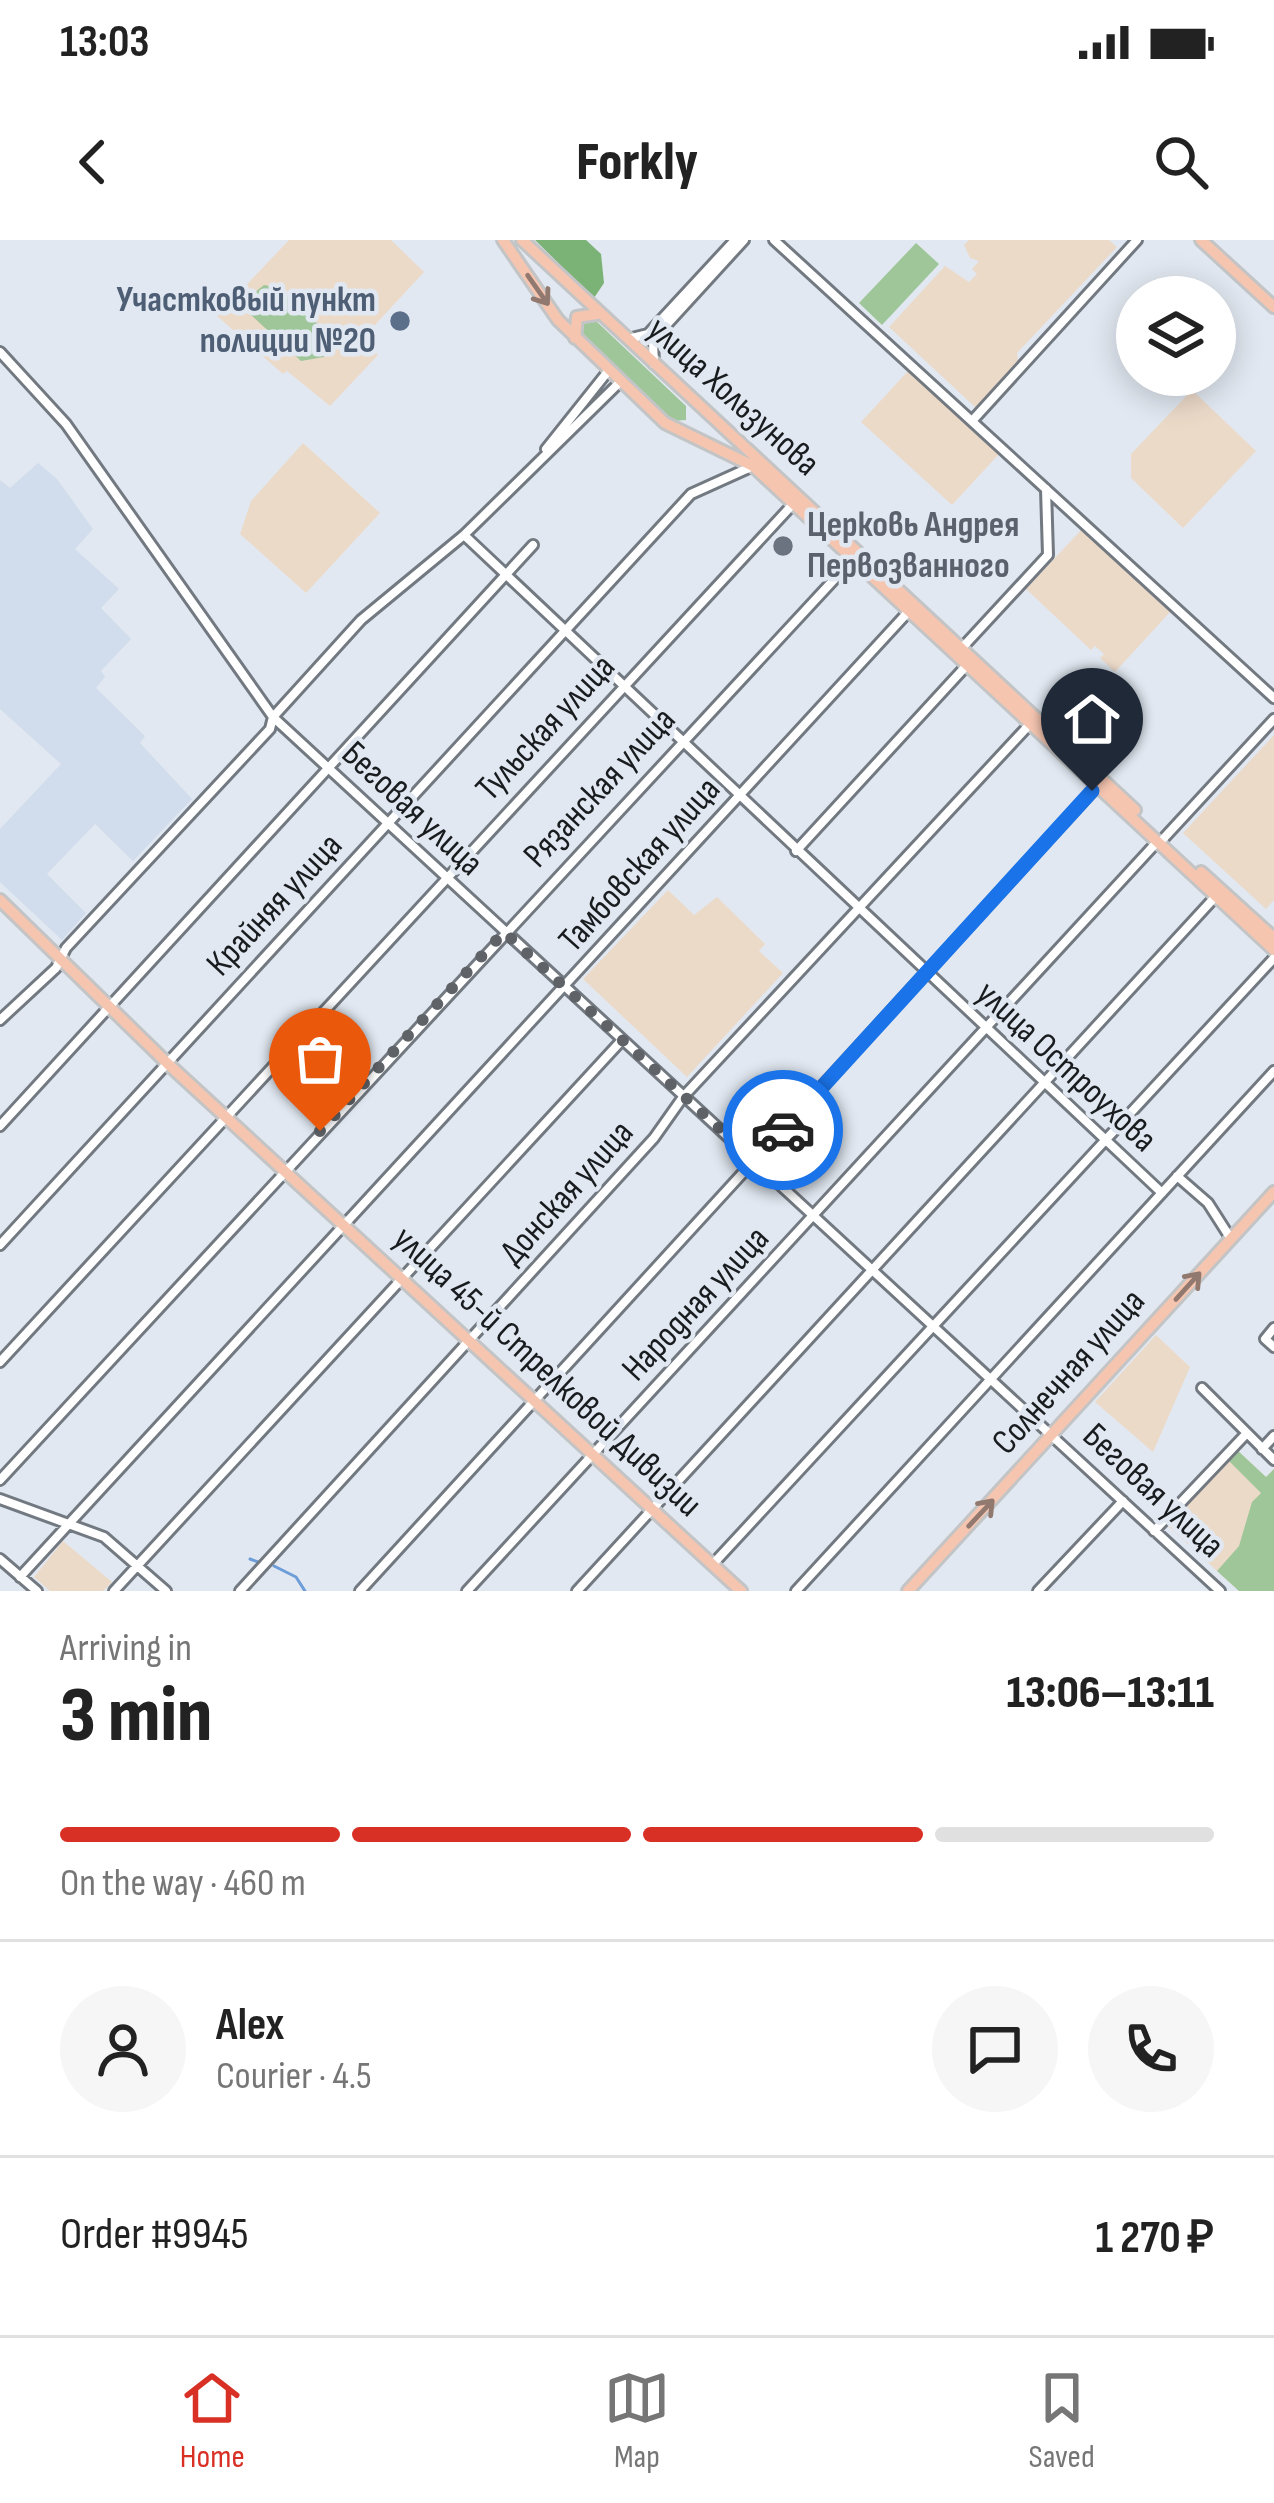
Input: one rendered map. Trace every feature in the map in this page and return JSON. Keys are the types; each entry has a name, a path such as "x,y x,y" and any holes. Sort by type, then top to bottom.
{"main road":[{"name":"улица Хользунова","path":"522,240 961,649 1274,954"},
{"path":"1205,240 1274,303"},
{"name":"улица Хользунова","path":"505,242 575,338 621,381 676,428 753,466 967,665 1274,938"},
{"path":"575,338 577,317 597,314"},
{"path":"676,428 694,424 695,404"},
{"name":"улица 45-й Стрелковой Дивизии","path":"0,900 167,1063 741,1591"},
{"name":"Солнечная улица","path":"908,1591 1274,1192"}],"street":[{"path":"625,338 648,334 734,240"},
{"path":"654,366 653,342 659,333 744,240"},
{"path":"774,240 1274,698"},
{"path":"972,421 1137,240"},
{"name":"Беговая улица","path":"0,352 66,424 273,717 1220,1591"},
{"path":"531,469 609,370"},
{"path":"0,1021 56,968 60,956 270,729 273,717 361,620 464,535 621,381"},
{"name":"Крайняя улица","path":"0,1245 692,494 753,466"},
{"path":"961,649 1048,555 1046,489"},
{"name":"Тульская улица","path":"0,1362 793,504"},
{"name":"улица Остроухова","path":"464,535 1162,1193"},
{"path":"0,1126 533,545"},
{"name":"Рязанская улица","path":"0,1480 682,739 854,559"},
{"name":"Тамбовская улица","path":"20,1576 909,611"},
{"path":"796,851 967,665"},
{"name":"Народная улица","path":"467,1591 1274,719"},
{"name":"Донская улица","path":"239,1591 654,1138 683,1097 1033,721"},
{"path":"361,1591 1097,786"},
{"path":"577,1591 1216,896"},
{"path":"712,1564 1274,954"},
{"path":"114,1591 142,1567 400,1278 622,1040"},
{"path":"796,1591 1274,1071"},
{"path":"1177,1176 1208,1203 1231,1239"},
{"path":"1274,1328 1265,1339 1274,1347"},
{"path":"1202,1388 1274,1460"},
{"path":"1154,1531 1246,1433"},
{"path":"1262,1448 1274,1436"},
{"path":"0,1499 104,1537 166,1591"},
{"path":"1038,1591 1123,1501"},
{"path":"0,1559 37,1591"}],"shaded area":[{"path":"289,240 391,240 424,272 362,339 378,355 330,406 287,371 283,374 217,316"},
{"path":"969,240 1109,240 1117,247 1017,353 1018,363 976,408 889,327 945,266 969,282 977,274 972,269 979,261 970,258 964,245"},
{"path":"908,371 999,454 952,505 861,422"},
{"path":"1186,396 1198,396 1256,451 1183,528 1131,478 1131,454"},
{"path":"303,443 380,513 306,593 240,534 251,501"},
{"path":"38,463 57,479 93,529 75,549 119,589 101,608 131,639 101,671 105,677 96,688 145,736 140,743 192,799 133,861 95,824 47,874 86,913 62,940 0,882 0,829 61,764 0,709 0,480 10,488"},
{"path":"1082,529 1171,611 1115,672 1100,658 1104,654 1095,646 1091,650 1026,589"},
{"path":"1274,735 1274,900 1266,909 1183,833"},
{"path":"668,890 694,915 717,897 765,944 759,951 783,973 687,1077 583,979"},
{"path":"1156,1335 1190,1367 1153,1452 1095,1402"},
{"path":"1236,1449 1266,1477 1274,1469 1274,1591 1239,1591 1167,1525"},
{"path":"63,1541 112,1582 103,1591 50,1591 34,1577"}],"green space":[{"path":"535,240 586,240 601,254 604,283 594,298"},
{"path":"916,243 939,264 882,325 859,303"},
{"path":"264,285 276,287 327,332 330,347 324,357 301,361 250,314 249,297"},
{"path":"584,319 595,320 686,406 686,420 672,421 581,335"},
{"path":"1236,1449 1266,1477 1274,1469 1274,1591 1239,1591 1217,1571 1239,1546 1252,1502 1261,1493 1227,1459"}],"waterway":[{"path":"250,1559 258,1562"},
{"path":"274,1566 296,1577 305,1591"}],"way so far":[{"path":"320,1131 504,932 755,1161 783,1130"}],"place":[{"name":"Участковый пункт полиции №20","path":"400,321"},
{"name":"Церковь Андрея Первозванного","path":"783,546"}],"route":[{"path":"783,1130 1092,791"}]}
